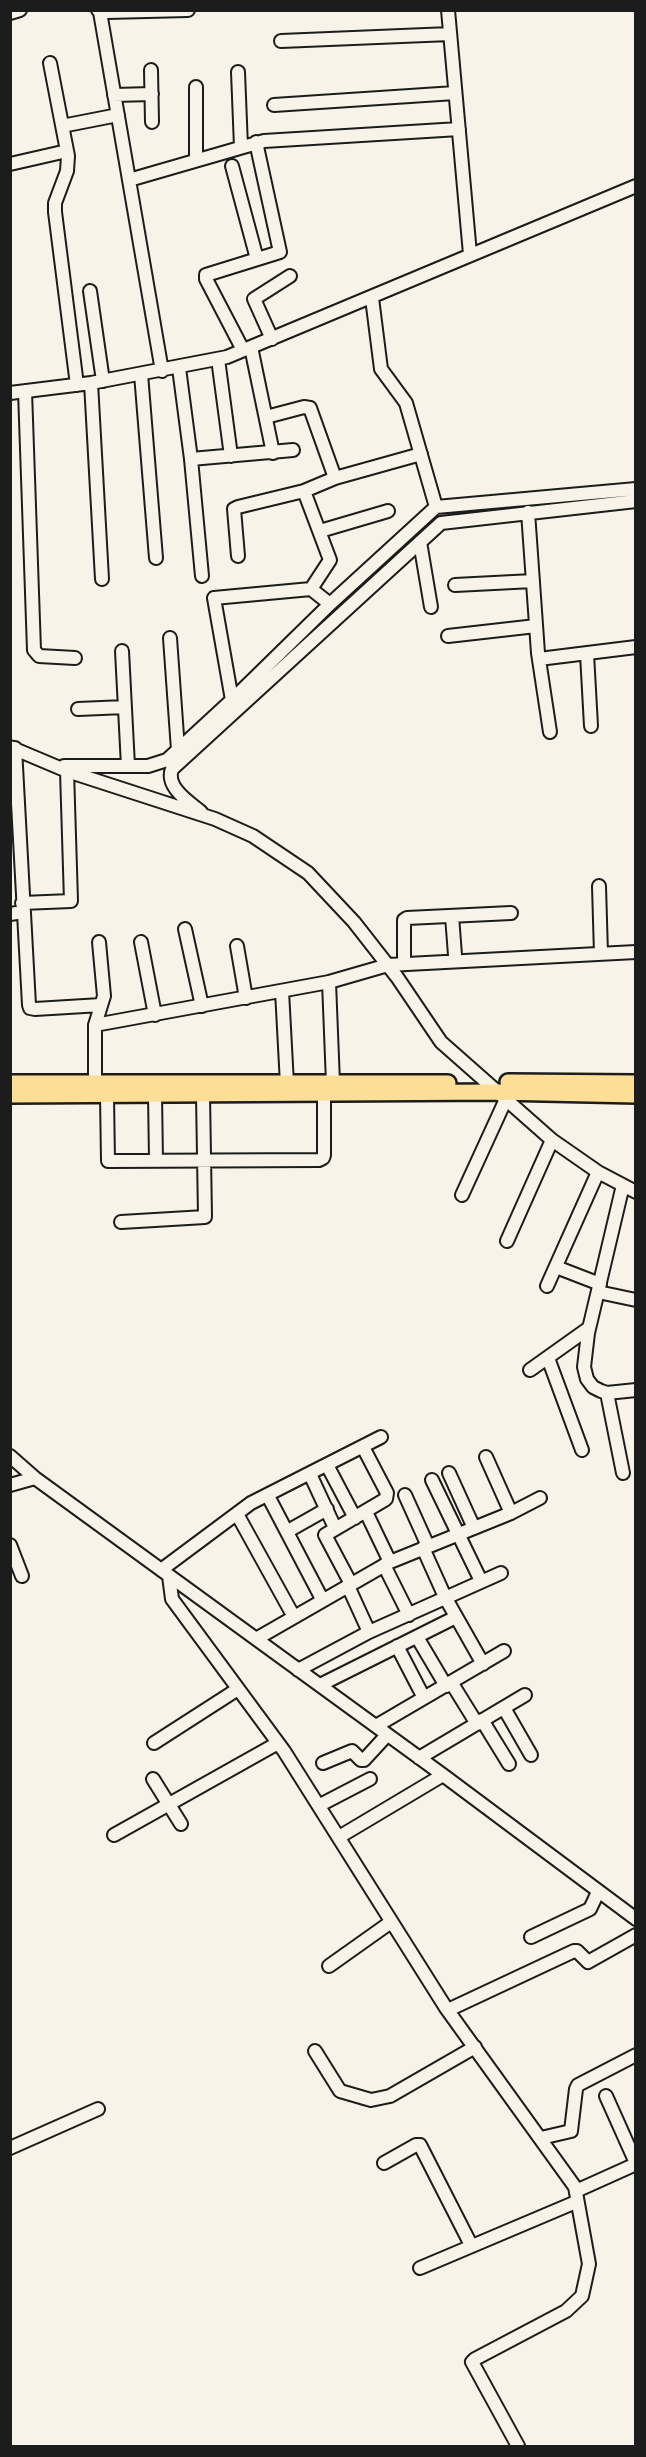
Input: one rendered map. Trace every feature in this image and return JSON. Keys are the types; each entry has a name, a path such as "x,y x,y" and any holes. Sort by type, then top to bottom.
{"main road":[{"path":"10,1083 287,1084 329,1089"},
{"path":"497,1091 636,1083"},
{"path":"10,1095 203,1095 329,1089 636,1095"}],"street":[{"path":"10,13 20,10"},
{"path":"162,371 99,11 188,10"},
{"path":"448,10 470,254"},
{"path":"281,41 450,34"},
{"path":"50,63 68,151 68,171 55,203 55,213 77,385"},
{"path":"151,70 152,122"},
{"path":"238,72 241,147"},
{"path":"196,87 196,160"},
{"path":"274,105 455,93"},
{"path":"114,96 152,94"},
{"path":"67,124 118,115"},
{"path":"129,180 256,142 459,129"},
{"path":"256,142 281,248 280,252 206,275 206,279 247,348 266,417 273,453"},
{"path":"10,164 68,151"},
{"path":"232,166 257,259"},
{"path":"10,393 97,382 218,359 273,339 470,254 636,186"},
{"path":"273,339 254,299 290,276"},
{"path":"90,291 97,382 102,579"},
{"path":"372,298 381,369 406,403 436,507"},
{"path":"218,359 231,456"},
{"path":"179,368 191,459 202,576"},
{"path":"141,374 156,558"},
{"path":"25,391 34,650 39,656 75,658"},
{"path":"266,417 304,407 310,408 335,478"},
{"path":"191,459 293,450"},
{"path":"238,556 234,510 238,507 304,491 335,478 421,454"},
{"path":"304,491 330,560 311,589"},
{"path":"62,769 159,764 167,760 330,604 436,507 635,501"},
{"path":"205,816 177,790 171,781 172,770 437,526 446,521 635,501"},
{"path":"320,531 388,511"},
{"path":"528,512 539,659 550,732"},
{"path":"420,542 431,607"},
{"path":"455,585 533,581"},
{"path":"232,700 214,598 311,589 330,604"},
{"path":"448,636 536,626"},
{"path":"170,638 178,750"},
{"path":"539,659 636,647"},
{"path":"122,651 128,766"},
{"path":"587,654 591,726"},
{"path":"78,709 125,707"},
{"path":"101,1005 30,1008 18,910 13,747 62,769 205,816 253,836 308,873 354,922 388,965 441,1042 552,1140 598,1172 636,1192"},
{"path":"18,910 71,901 62,769"},
{"path":"598,886 601,954"},
{"path":"404,964 404,920 511,913"},
{"path":"452,916 455,955"},
{"path":"185,929 202,1006"},
{"path":"95,1083 95,1024 104,996 99,942"},
{"path":"141,942 155,1015"},
{"path":"237,946 246,998"},
{"path":"95,1024 282,992 329,982 388,965 636,952"},
{"path":"107,1096 108,1161 323,1158 329,1089 329,982"},
{"path":"282,992 287,1084"},
{"path":"462,1195 497,1091"},
{"path":"155,1095 156,1160"},
{"path":"122,1221 205,1217 203,1095"},
{"path":"507,1241 552,1140"},
{"path":"547,1286 598,1172"},
{"path":"623,1185 589,1328 584,1367 592,1387 607,1393 635,1388"},
{"path":"556,1267 599,1288 636,1300"},
{"path":"530,1370 589,1328"},
{"path":"548,1358 582,1450"},
{"path":"607,1393 623,1473"},
{"path":"165,1573 252,1503 381,1437"},
{"path":"363,1447 387,1496 385,1502 325,1535 369,1632"},
{"path":"10,1456 35,1478 443,1775 636,1920"},
{"path":"486,1457 511,1513"},
{"path":"327,1466 360,1515 387,1564 409,1615"},
{"path":"449,1473 474,1528"},
{"path":"310,1474 335,1528"},
{"path":"10,1485 35,1478"},
{"path":"432,1480 481,1581"},
{"path":"405,1495 445,1598 483,1664"},
{"path":"268,1496 322,1599"},
{"path":"255,1639 387,1564 511,1513 540,1498"},
{"path":"288,1531 327,1509"},
{"path":"237,1514 294,1617"},
{"path":"10,1545 22,1576"},
{"path":"165,1573 172,1599 278,1743 320,1805 448,2010 542,2138 576,2196 589,2264 582,2296 566,2311 475,2358 472,2362 518,2446"},
{"path":"298,1670 369,1632 501,1573"},
{"path":"320,1685 456,1617"},
{"path":"417,1636 448,1684 480,1722 509,1764"},
{"path":"397,1647 424,1698"},
{"path":"376,1726 504,1652"},
{"path":"154,1743 238,1689"},
{"path":"419,1758 525,1695"},
{"path":"504,1708 531,1755"},
{"path":"323,1763 352,1751 364,1760 387,1735"},
{"path":"114,1835 278,1743"},
{"path":"339,1837 443,1775"},
{"path":"153,1779 181,1824"},
{"path":"320,1805 370,1779"},
{"path":"531,1937 590,1909 598,1892"},
{"path":"329,1966 391,1922"},
{"path":"448,2010 574,1951 588,1962 636,1935"},
{"path":"315,2050 340,2091 378,2100 390,2096 475,2047"},
{"path":"542,2138 571,2131 578,2085 636,2055"},
{"path":"420,2268 576,2196 636,2163 606,2096"},
{"path":"10,2148 98,2109"},
{"path":"384,2163 420,2145 471,2246"}]}
